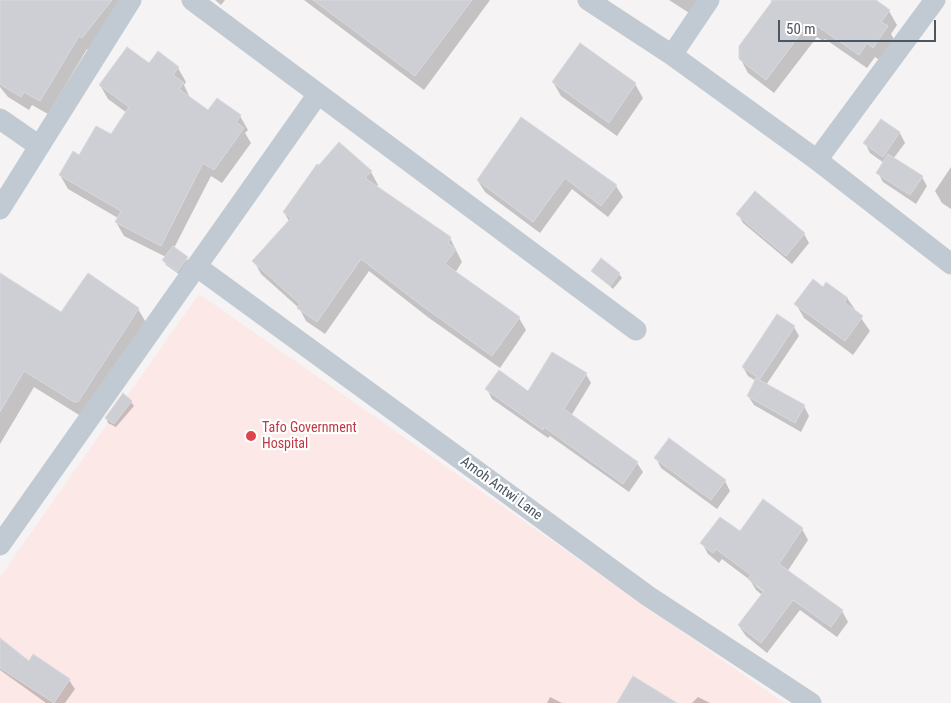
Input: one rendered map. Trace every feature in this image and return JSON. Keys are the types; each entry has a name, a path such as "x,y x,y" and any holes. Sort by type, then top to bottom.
{"street":[{"path":"0,209 131,0"},
{"path":"192,0 636,330"},
{"path":"588,0 672,55 817,160 951,264"},
{"path":"672,55 709,0"},
{"path":"817,160 935,0"},
{"path":"0,545 318,94"},
{"path":"0,119 39,146"},
{"name":"Amoh Antwi Lane","path":"196,266 648,596 811,703"}],"shaded area":[{"name":"Tafo Government Hospital","path":"199,294 784,703 0,703 0,577"}],"building":[{"path":"0,0 112,0 82,38 79,36 40,101 24,92 21,97 0,84"},
{"path":"313,0 472,0 415,76"},
{"path":"773,0 876,0 890,10 881,22 888,26 873,48 867,43 859,55 817,26 815,28 808,24 766,80 739,59 739,46"},
{"path":"580,43 636,83 609,123 552,82"},
{"path":"127,47 149,63 158,51 179,67 173,75 184,83 179,89 208,110 217,98 241,115 236,122 244,128 214,170 203,163 161,246 115,222 121,211 59,175 73,151 79,155 96,126 111,134 129,107 99,85"},
{"path":"521,117 617,185 601,206 565,178 533,222 477,180"},
{"path":"881,119 900,132 883,157 863,143"},
{"path":"339,142 372,171 365,178 451,237 448,243 456,249 445,264 520,317 492,356 361,259 317,322 297,308 300,304 252,261 291,218 283,212 317,164 319,165"},
{"path":"888,154 923,176 910,195 876,173"},
{"path":"755,191 805,233 786,256 736,214"},
{"path":"173,246 188,257 177,272 162,260"},
{"path":"601,258 620,273 610,286 591,271"},
{"path":"0,273 61,312 88,273 139,308 78,402 74,402 24,371 0,412"},
{"path":"813,279 823,287 826,282 848,298 844,302 863,316 845,341 794,304"},
{"path":"777,314 795,326 760,379 742,367"},
{"path":"552,352 587,373 564,409 638,462 623,484 544,427 543,430 485,389 499,370 528,391"},
{"path":"756,378 805,405 795,423 747,396"},
{"path":"123,393 132,401 114,424 105,418"},
{"path":"669,438 726,480 711,500 654,458"},
{"path":"763,499 803,528 779,564 843,610 831,627 793,600 761,643 738,625 764,591 748,579 751,575 716,549 713,553 700,543 720,517 740,531"},
{"path":"0,638 29,661 33,654 70,679 54,703 0,668"},
{"path":"633,676 677,703 617,703"}],"place":[{"name":"Tafo Government Hospital","path":"251,436"}]}
